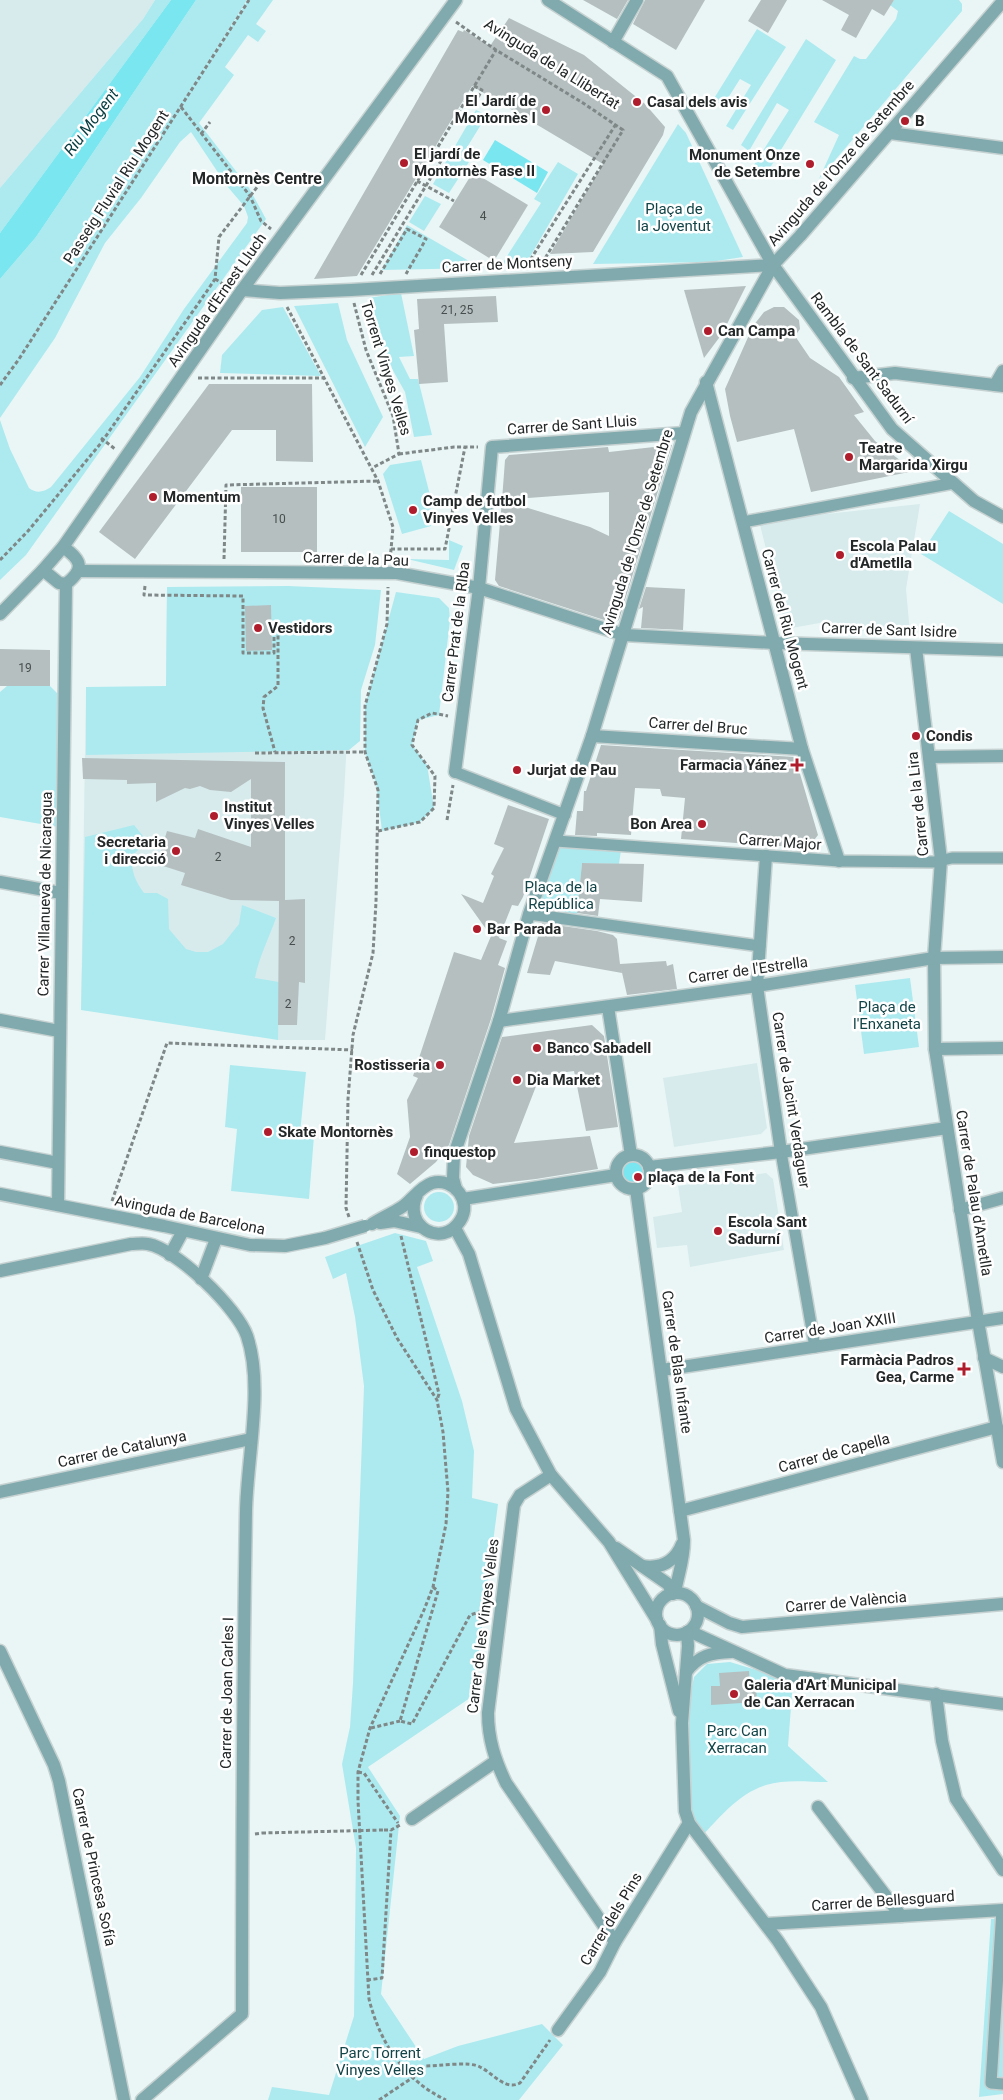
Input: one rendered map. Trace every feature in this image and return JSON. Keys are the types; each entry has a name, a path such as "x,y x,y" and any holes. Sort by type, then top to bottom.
{"street":[{"name":"Avinguda d'Ernest Lluch","path":"0,614 63,547 242,290 456,0"},
{"path":"548,0 667,76 773,265"},
{"path":"613,42 637,0"},
{"name":"Avinguda de l'Onze de Setembre","path":"454,1155 499,1021 529,914 592,736 690,412 773,265 890,133 1003,1"},
{"path":"890,133 1003,148"},
{"name":"Carrer de Montseny","path":"242,290 280,293 362,286 399,287 773,265"},
{"name":"Rambla de Sant Sadurní","path":"773,265 892,429 974,500 1003,517"},
{"path":"854,378 896,374 999,386 1003,372"},
{"name":"Carrer del Riu Mogent","path":"706,382 802,749 839,861"},
{"name":"Carrer de Sant Lluis","path":"492,448 684,433"},
{"name":"Carrer Prat de la RIba","path":"455,772 479,588 492,448"},
{"path":"743,522 954,483"},
{"path":"43,570 59,583 66,584 79,571 79,562 72,553 63,547"},
{"name":"Carrer de la Pau","path":"79,571 397,573 479,588 624,635"},
{"name":"Carrer Villanueva de Nicaragua","path":"58,1205 66,584"},
{"name":"Carrer de Sant Isidre","path":"624,635 774,643 1003,650"},
{"name":"Carrer de la Lira","path":"916,648 941,860 934,958"},
{"name":"Carrer del Bruc","path":"592,736 802,749"},
{"path":"929,757 1003,756"},
{"path":"455,772 565,815"},
{"name":"Carrer Major","path":"556,841 839,861 1003,858"},
{"name":"Carrer de Jacint Verdaguer","path":"766,856 757,986 781,1152 815,1347"},
{"path":"0,882 61,893"},
{"path":"529,914 760,946"},
{"name":"Carrer de l'Estrella","path":"499,1021 757,986 934,958 1003,957"},
{"name":"Carrer de Palau d'Ametlla","path":"934,958 936,1049 978,1322 1003,1462"},
{"path":"608,1007 631,1155"},
{"path":"0,1020 59,1031"},
{"path":"936,1049 1003,1048"},
{"path":"650,1167 781,1152 947,1128"},
{"path":"0,1152 58,1163"},
{"path":"368,1225 402,1207 417,1195 444,1173 454,1155"},
{"path":"368,1225 394,1221 421,1227 436,1234 443,1234 456,1228 463,1217 464,1210 453,1178 454,1155"},
{"path":"631,1155 644,1159 650,1167 648,1182 642,1188 625,1188 618,1181 616,1175 619,1162 631,1155"},
{"path":"430,1184 442,1182 459,1194 616,1175"},
{"name":"Carrer de Blas Infante","path":"636,1189 684,1540 684,1558 674,1594"},
{"name":"Avinguda de Barcelona","path":"0,1194 267,1247 302,1244 368,1225"},
{"path":"417,1195 413,1211 421,1227"},
{"path":"960,1210 1003,1198"},
{"path":"456,1228 469,1254 516,1409 551,1475 609,1542 663,1630 674,1634 688,1631 785,1674 1003,1704"},
{"path":"170,1255 183,1231"},
{"path":"201,1279 216,1238"},
{"name":"Carrer de Joan Carles I","path":"0,1271 131,1244 148,1244 186,1264 237,1316 247,1335 252,1356 253,1383 246,1505 244,1603 242,2014 142,2100"},
{"name":"Carrer de Joan XXIII","path":"662,1370 1003,1318"},
{"path":"984,1358 1003,1367"},
{"name":"Carrer de Capella","path":"680,1510 997,1426"},
{"name":"Carrer de Catalunya","path":"0,1492 251,1439"},
{"name":"Carrer de les Vinyes Velles","path":"551,1475 527,1489 516,1500 488,1713 490,1742 506,1783 615,1942"},
{"path":"641,1566 651,1568 671,1561 676,1557 684,1540"},
{"path":"609,1542 668,1584 674,1594"},
{"path":"682,1723 662,1644 659,1622 659,1604 666,1597 674,1594 689,1597 696,1606 697,1620 688,1631 682,1723 684,1811 689,1823 766,1924 821,2007 862,2100"},
{"name":"Carrer de València","path":"696,1606 729,1623 742,1627 1003,1604"},
{"name":"Carrer de Princesa Sofía","path":"0,1651 54,1765 59,1781 124,2100"},
{"path":"686,1672 702,1656 713,1653 734,1652"},
{"path":"936,1694 942,1741 956,1799 1003,1870"},
{"path":"412,1819 496,1761"},
{"path":"818,1807 901,1916"},
{"name":"Carrer dels Pins","path":"558,2030 600,1972 615,1942 689,1823"},
{"path":"1002,1910 990,2087 1003,2089"},
{"name":"Carrer de Bellesguard","path":"766,1924 1002,1910"},
{"path":"991,2082 1003,2084"}],"path":[{"name":"Passeig Fluvial Riu Mogent","path":"0,385 19,359 249,0"},
{"name":"Avinguda de la Llibertat","path":"445,15 496,50 616,124 622,130"},
{"path":"362,286 366,266 496,50"},
{"path":"474,86 482,90 475,103"},
{"path":"181,107 250,196 261,221 282,236"},
{"path":"202,134 210,122"},
{"path":"518,280 616,124"},
{"name":"Carrer de Montseny","path":"533,279 622,130"},
{"path":"362,286 447,151"},
{"path":"587,171 595,175"},
{"path":"0,560 28,531 101,443 215,279 219,237 264,178"},
{"path":"417,181 454,201"},
{"path":"362,286 382,270 407,229 426,239 399,287"},
{"name":"Torrent Vinyes Velles","path":"362,286 366,350 392,416 399,454"},
{"path":"181,378 324,378"},
{"path":"391,549 445,549 465,447"},
{"name":"Torrent Vinyes Velles","path":"372,468 399,454 465,447 492,448"},
{"path":"224,572 226,485 378,481"},
{"path":"146,572 144,595 243,596 243,653 274,653 274,624 278,624 278,686 264,696 263,708 275,752"},
{"path":"378,832 420,822 434,808 435,776 412,745 418,720 432,713 462,719"},
{"path":"255,753 366,752"},
{"path":"447,820 455,772"},
{"path":"112,1201 167,1043 353,1050"},
{"path":"400,1231 439,1394 437,1400"},
{"path":"400,1721 438,1591 433,1587"},
{"path":"370,1728 400,1721 412,1724 470,1616 502,1605"},
{"path":"358,1772 364,1773 394,1816"},
{"path":"262,1833 384,1830"},
{"path":"367,1980 382,1978 391,1830"},
{"path":"379,2100 412,2078 426,2066 478,2066 508,2086 514,2086 520,2082 558,2030"}],"shaded area":[{"path":"0,0 155,0 143,19 0,188"},
{"name":"Escola Palau d'Ametlla","path":"920,504 906,589 910,633 833,629 831,621 786,629 759,521"},
{"name":"Institut Vinyes Velles","path":"167,587 355,589 344,796 325,1040 278,1040 278,1031 161,1014 81,1010 86,687 166,687"},
{"path":"757,1063 767,1128 761,1134 674,1147 663,1078"},
{"name":"Escola Sant Sadurní","path":"766,1173 773,1179 784,1250 690,1267 687,1245 657,1248 653,1217 682,1212 678,1186"}],"green space":[{"path":"155,0 171,0 0,233 0,188 143,19"},
{"path":"196,0 247,0 183,103 248,0 273,0 256,24 266,31 258,42 248,35 225,67 234,75 199,123 249,188 266,219 26,555 0,580 0,420 10,449 29,488 40,492 51,487 140,377 184,309 247,223 248,217 244,206 227,186 191,132 180,142 141,198 105,243 55,338 0,418 0,279 36,237"},
{"path":"894,0 959,0 962,4 962,11 819,179 839,135 814,122 854,56 866,59 896,19 898,11 890,5"},
{"path":"757,29 786,47 733,130 726,126 751,85 740,79 723,106 713,100"},
{"path":"806,39 836,60 765,176 752,168 789,110 777,103 749,151 741,145"},
{"path":"476,110 487,115 461,157 469,162 449,193 433,184"},
{"name":"Plaça de la Joventut","path":"678,124 686,133 743,257 710,262 593,264"},
{"path":"558,162 578,174 527,262 502,264 541,203 534,199"},
{"path":"425,196 441,204 424,231 409,222"},
{"path":"407,225 481,268 382,270"},
{"path":"401,293 414,356 399,357 410,379 418,379 432,435 414,437 405,392 386,358 368,298"},
{"path":"338,303 347,340 383,417 365,447 294,306"},
{"path":"283,307 321,376 220,373 222,355 262,310"},
{"name":"Camp de futbol Vinyes Velles","path":"421,460 430,495 431,526 402,534 383,474 390,465"},
{"path":"949,511 1003,544 1003,604 921,554"},
{"path":"449,540 463,546 454,570 407,559 449,560"},
{"path":"288,586 381,590 375,645 361,690 360,741 349,750 86,755 86,687 166,686 167,587"},
{"path":"396,592 439,598 449,608 450,620 439,715 418,720 412,745 427,765 434,808 420,822 382,831 376,783 365,752 365,706"},
{"path":"7,686 50,686 60,696 58,827 0,817 0,692"},
{"path":"134,825 143,836 139,849 131,857 136,880 144,893 157,893 168,899 169,929 186,949 196,952 208,952 223,944 239,924 242,905 276,918 255,978 279,982 278,1040 81,1010 85,837"},
{"name":"Plaça de la República","path":"560,846 621,850 619,864 582,863 577,916 536,910"},
{"name":"Plaça de l'Enxaneta","path":"910,978 919,1047 864,1054 855,985"},
{"name":"Skate Montornès","path":"230,1065 306,1072 300,1134 314,1136 309,1199 231,1191 237,1129 225,1127"},
{"path":"439,1192 450,1196 454,1207 450,1218 439,1222 428,1218 424,1207 428,1196"},
{"name":"Parc Torrent Vinyes Velles","path":"395,1233 426,1241 433,1261 417,1267 462,1401 474,1451 472,1498 498,1504 473,1696 368,1767 400,1816 381,1994 424,2059 458,2046 542,2024 563,2045 519,2100 268,2100 272,2087 329,2095 354,2016 356,1848 342,1764 350,1727 353,1683 364,1386 355,1317 346,1273 333,1279 325,1257"},
{"name":"Parc Can Xerracan","path":"730,1662 793,1681 788,1746 828,1782 781,1782 756,1789 730,1807 700,1838 684,1804 688,1705 694,1677 707,1664"},
{"path":"1003,1918 1003,2094 979,2097 991,1919"}],"water":[{"name":"Riu Mogent","path":"171,0 196,0 36,237 0,279 0,233"},
{"path":"495,140 548,172 537,193 483,160"},
{"path":"633,1159 642,1162 645,1171 642,1180 633,1183 624,1180 621,1171 624,1162"}],"building":[{"path":"583,0 628,0 617,19"},
{"path":"645,0 705,0 676,50 633,24"},
{"path":"761,0 787,0 768,33 748,21"},
{"path":"822,0 894,0 884,16 872,9 856,38 841,30 849,15"},
{"path":"509,18 584,55 645,104 665,127 663,135 593,252 550,254 603,164 472,86 357,276 314,279 458,30 463,32 464,30 490,46"},
{"name":"El jardí de Montornès Fase II","path":"473,172 528,205 494,261 439,227"},
{"path":"746,286 722,334 704,358 684,290"},
{"path":"496,296 498,322 444,324 448,382 419,384 414,330 419,329 417,299"},
{"path":"774,307 784,307 799,320 800,329 795,336 810,358 839,377 864,412 854,415 875,441 914,471 811,492 794,429 737,442 725,389 753,326 764,312"},
{"name":"Momentum","path":"209,384 312,384 313,462 276,461 276,430 232,430 135,559 99,532"},
{"path":"672,445 619,620 614,623 499,586 495,580 505,460 509,455 608,447 609,452","holes":["609,492 609,536 590,527 502,500"]},
{"path":"241,487 317,487 317,552 241,552"},
{"path":"646,587 685,589 683,630 641,628 643,607 639,609"},
{"name":"Vestidors","path":"271,605 272,650 246,651 245,606"},
{"path":"0,649 50,650 50,686 0,686"},
{"path":"601,745 795,757 818,835 808,848 681,839 685,798 662,796 660,789 635,788 631,835 597,833 597,836 575,835 577,811 583,811 584,791 586,791"},
{"path":"82,758 285,762 285,900 305,899 305,983 299,982 297,1025 278,1025 279,901 231,900 181,885 185,873 157,864 167,831 195,838 198,829 251,847 251,779 231,792 210,790 200,786 190,789 185,788 156,802 156,783 127,784 127,780 83,779"},
{"path":"508,805 549,819 523,897 518,906 512,905 499,938 507,941 498,965 505,968 491,1019 449,1145 436,1162 410,1184 397,1174 410,1137 407,1100 418,1078 413,1076 454,952 481,960 491,936 461,894 483,903 494,876 491,874 504,848 494,844"},
{"path":"582,863 644,864 642,902 600,899 598,916 577,913"},
{"path":"542,923 613,935 617,939 620,964 666,961 667,966 673,964 677,989 627,995 621,968 622,973 555,961 550,975 527,973"},
{"path":"592,1025 604,1036 618,1127 586,1131 574,1071 540,1076 514,1143 590,1136 598,1169 493,1184 473,1175 466,1167 469,1136 502,1037"},
{"name":"Galeria d'Art Municipal de Can Xerracan","path":"749,1671 750,1685 756,1684 757,1702 711,1705 711,1686 720,1686 719,1673"}],"place":[{"name":"Casal dels avis","path":"637,102"},
{"name":"El Jardí de Montornès I","path":"546,110"},
{"name":"B","path":"905,121"},
{"name":"El jardí de Montornès Fase II","path":"404,163"},
{"name":"Monument Onze de Setembre","path":"810,164"},
{"name":"Can Campa","path":"708,331"},
{"name":"Teatre Margarida Xirgu","path":"849,457"},
{"name":"Momentum","path":"153,497"},
{"name":"Camp de futbol Vinyes Velles","path":"413,510"},
{"name":"Escola Palau d'Ametlla","path":"840,555"},
{"name":"Vestidors","path":"258,628"},
{"name":"Condis","path":"916,736"},
{"name":"Farmacia Yáñez","path":"797,765"},
{"name":"Jurjat de Pau","path":"517,770"},
{"name":"Institut Vinyes Velles","path":"214,816"},
{"name":"Bon Area","path":"702,824"},
{"name":"Secretaria i direcció","path":"176,851"},
{"name":"Bar Parada","path":"477,929"},
{"name":"Banco Sabadell","path":"537,1048"},
{"name":"Rostisseria","path":"440,1065"},
{"name":"Dia Market","path":"517,1080"},
{"name":"Skate Montornès","path":"268,1132"},
{"name":"finquestop","path":"414,1152"},
{"name":"plaça de la Font","path":"638,1177"},
{"name":"Escola Sant Sadurní","path":"718,1231"},
{"name":"Farmàcia Padros Gea, Carme","path":"964,1369"},
{"name":"Galeria d'Art Municipal de Can Xerracan","path":"734,1694"}],"district":[{"name":"Montornès Centre","path":"257,178"}]}
